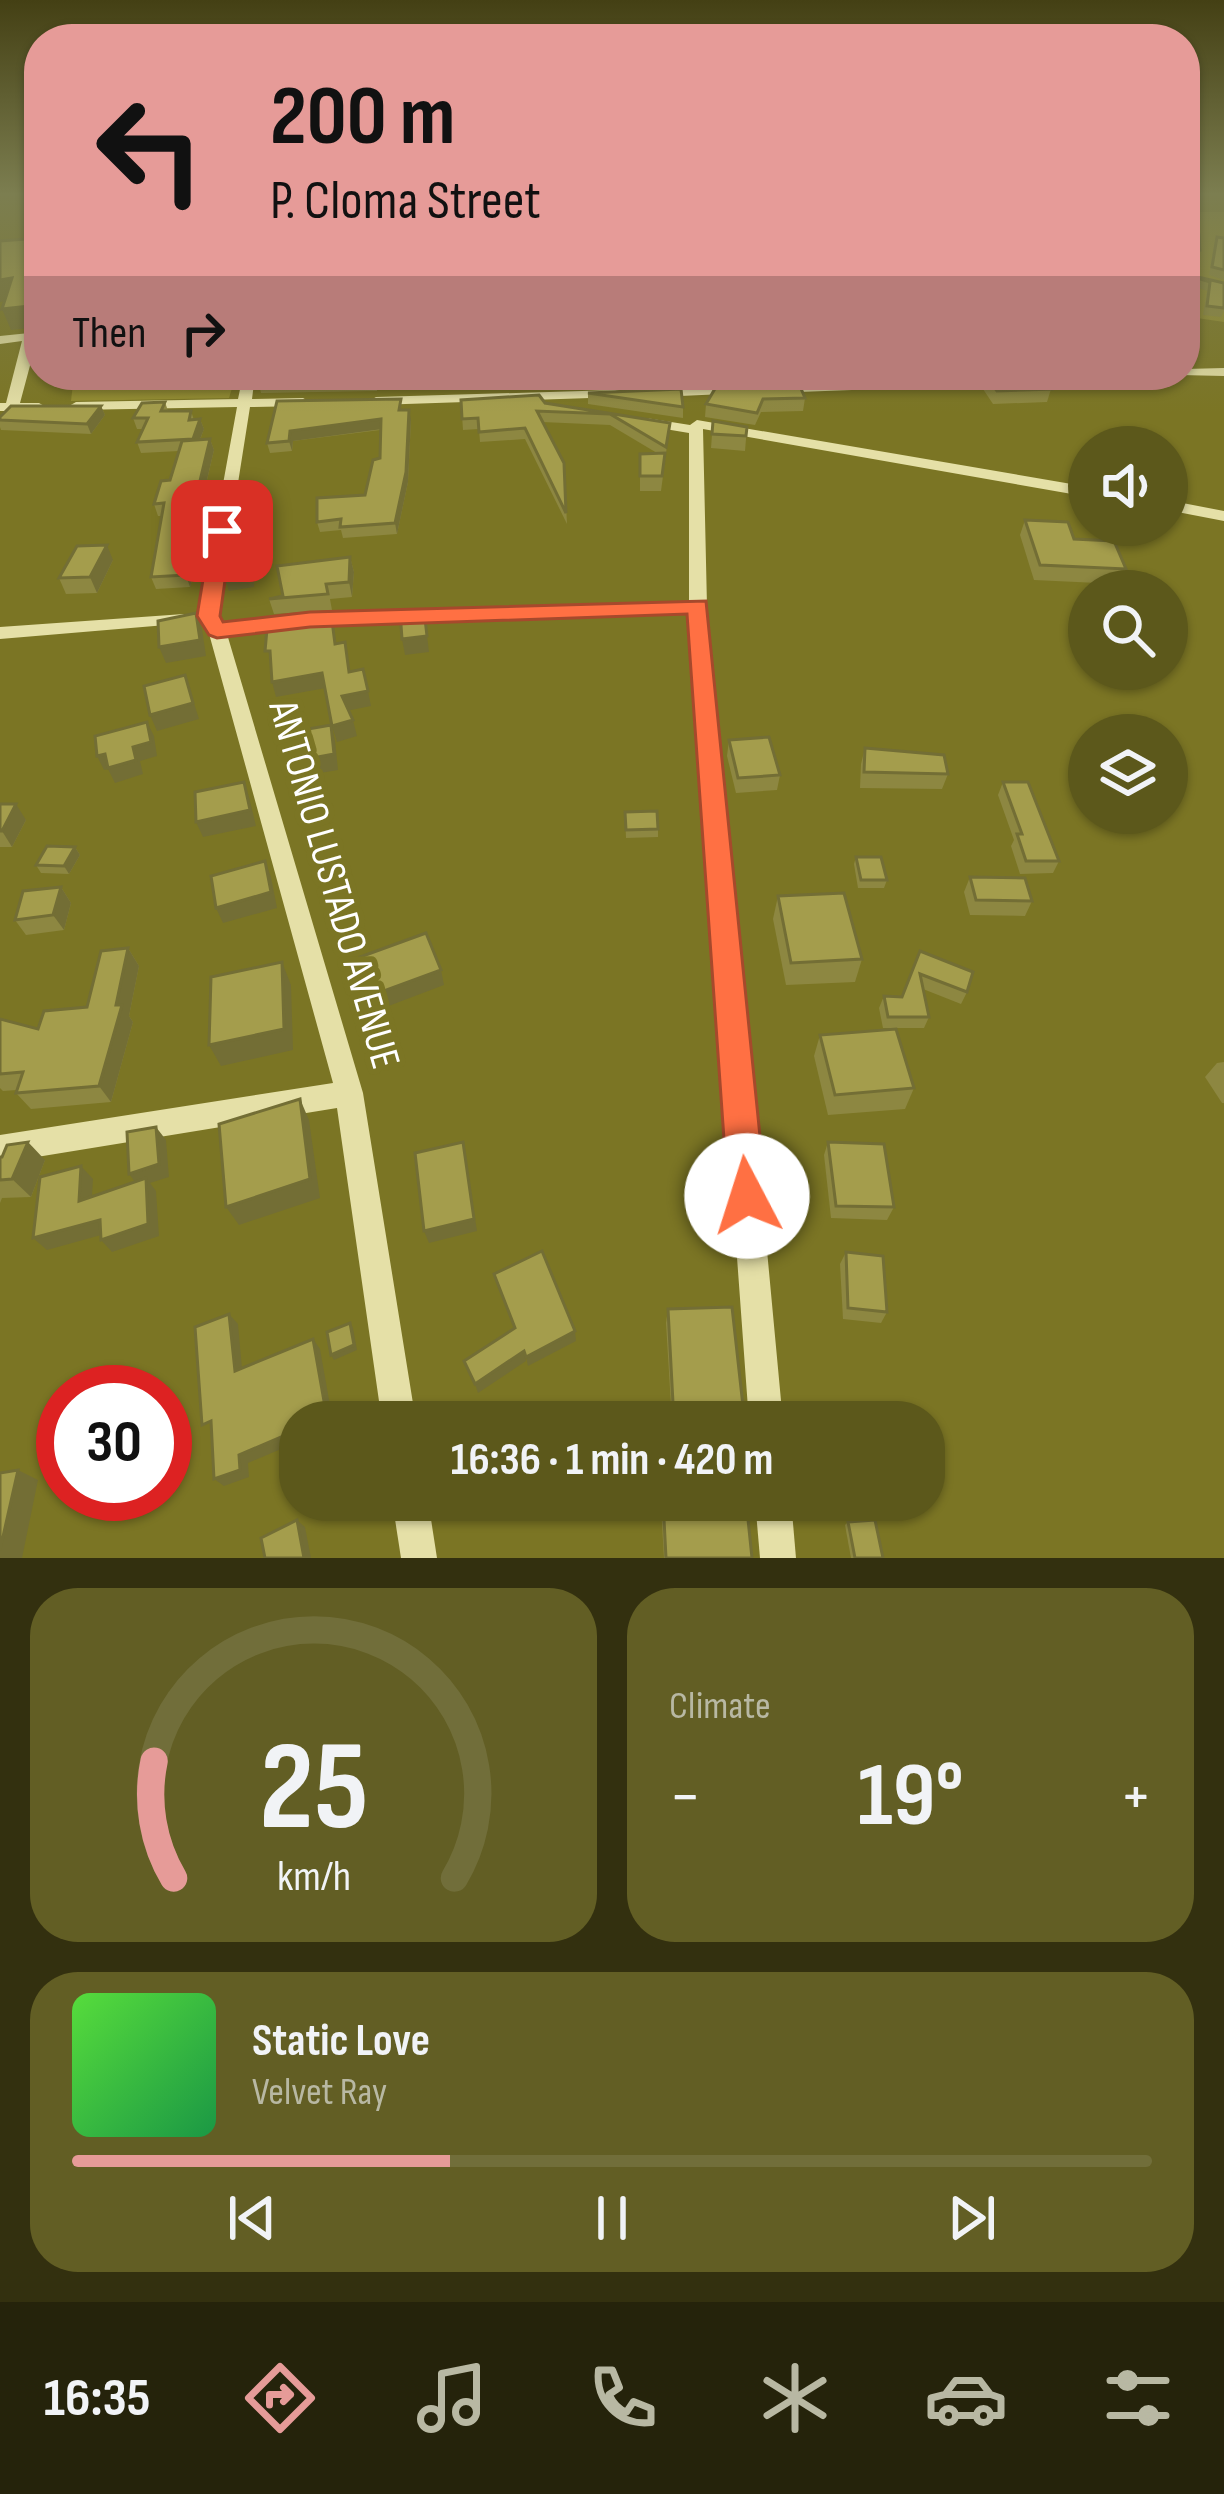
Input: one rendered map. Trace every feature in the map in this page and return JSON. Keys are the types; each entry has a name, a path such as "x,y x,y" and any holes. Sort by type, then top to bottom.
{"street":[{"path":"24,361 6,407 314,402"},
{"name":"ANTONIO LUSTADO AVENUE","path":"245,390 213,623 349,1093 395,1401"},
{"path":"362,401 609,390"},
{"path":"700,390 698,606 764,1401"},
{"path":"505,398 590,412"},
{"path":"633,419 1068,489"},
{"path":"1188,509 1224,516"},
{"path":"0,633 698,606"},
{"path":"0,1149 349,1093"},
{"path":"413,1521 419,1558"},
{"path":"775,1521 778,1558"}],"shaded area":[{"path":"1200,268 1224,268 1224,322 1200,318"},
{"path":"72,390 231,390 229,398 71,401"}],"building":[{"path":"0,268 24,268 24,307 2,309 12,278 0,280"},
{"path":"1200,277 1224,283 1224,308 1207,306 1210,282"},
{"path":"681,390 683,407 588,393"},
{"path":"714,390 802,390 805,398 763,399 757,413 706,404"},
{"path":"539,395 545,403 670,423 666,447 610,414 537,411 564,463 566,513 525,428 479,432 478,418 462,419 461,400"},
{"path":"401,399 399,410 409,410 406,472 395,523 340,527 341,519 317,522 317,498 365,495 373,460 380,458 381,419 290,431 289,441 267,443 277,401"},
{"path":"165,402 161,411 191,411 189,420 200,419 193,439 137,442 148,418 133,418 142,403"},
{"path":"11,406 101,406 87,424 0,420"},
{"path":"713,421 747,427 746,436 712,434"},
{"path":"210,439 193,510 206,510 186,575 151,577 164,503 154,504 161,481 170,480 182,441"},
{"path":"665,453 662,476 640,476 640,454"},
{"path":"1025,520 1068,522 1068,546 1116,546 1126,569 1040,565"},
{"path":"254,525 251,576 225,579 230,528"},
{"path":"107,545 90,577 59,578 77,546"},
{"path":"350,557 349,582 326,584 328,594 269,599 283,596 277,566"},
{"path":"424,610 427,636 402,639 400,611"},
{"path":"196,613 200,640 159,647 158,621"},
{"path":"331,613 335,644 345,642 349,672 363,669 368,691 342,696 353,720 332,726 322,673 272,682 270,651 265,651 268,618"},
{"path":"185,675 193,703 150,715 144,686"},
{"path":"147,722 151,742 133,747 136,760 108,768 105,754 97,756 95,736"},
{"path":"331,725 334,754 286,763 285,733"},
{"path":"769,737 780,775 738,778 729,740"},
{"path":"865,748 944,755 948,774 864,772"},
{"path":"244,782 250,810 196,822 195,792"},
{"path":"1003,782 1028,782 1059,861 1026,861 1017,834 1022,834"},
{"path":"0,804 16,804 2,831 0,831"},
{"path":"657,811 658,829 626,830 625,812"},
{"path":"47,846 75,847 64,866 36,865"},
{"path":"856,857 881,857 887,880 861,880"},
{"path":"265,861 271,892 216,908 211,876"},
{"path":"970,877 1025,878 1032,901 976,900"},
{"path":"61,887 53,915 15,920 23,891"},
{"path":"844,893 862,959 791,963 778,896"},
{"path":"426,933 441,970 373,995 360,957"},
{"path":"128,948 116,1005 122,1005 99,1086 16,1093 23,1072 0,1074 0,1019 38,1029 44,1011 87,1007 101,951"},
{"path":"920,951 973,972 967,992 920,974 929,1017 888,1017 884,996 902,997"},
{"path":"282,962 284,1029 209,1045 211,977"},
{"path":"896,1029 914,1088 835,1095 820,1035"},
{"path":"300,1099 310,1179 226,1207 219,1124"},
{"path":"156,1127 159,1164 129,1174 127,1132"},
{"path":"28,1142 12,1179 0,1180 0,1157 7,1145"},
{"path":"463,1142 474,1219 424,1231 415,1153"},
{"path":"828,1142 884,1144 894,1207 836,1206"},
{"path":"81,1166 79,1201 146,1178 148,1224 101,1240 100,1220 33,1238 40,1177"},
{"path":"542,1251 575,1331 526,1357 524,1351 475,1384 464,1361 515,1328 494,1274"},
{"path":"846,1252 883,1256 887,1312 848,1308"},
{"path":"732,1307 742,1401 673,1401 668,1309"},
{"path":"229,1314 235,1371 313,1339 324,1401 279,1401 279,1438 239,1455 240,1470 214,1479 211,1421 202,1425 195,1327"},
{"path":"350,1323 354,1345 331,1355 327,1332"},
{"path":"18,1470 0,1550 0,1473"},
{"path":"297,1521 304,1558 265,1558 261,1538"},
{"path":"664,1521 748,1521 752,1558 666,1558"},
{"path":"875,1521 883,1558 855,1558 848,1522"}],"route":[{"path":"222,531 208,616 217,630 310,620 698,606 747,1196"}]}
